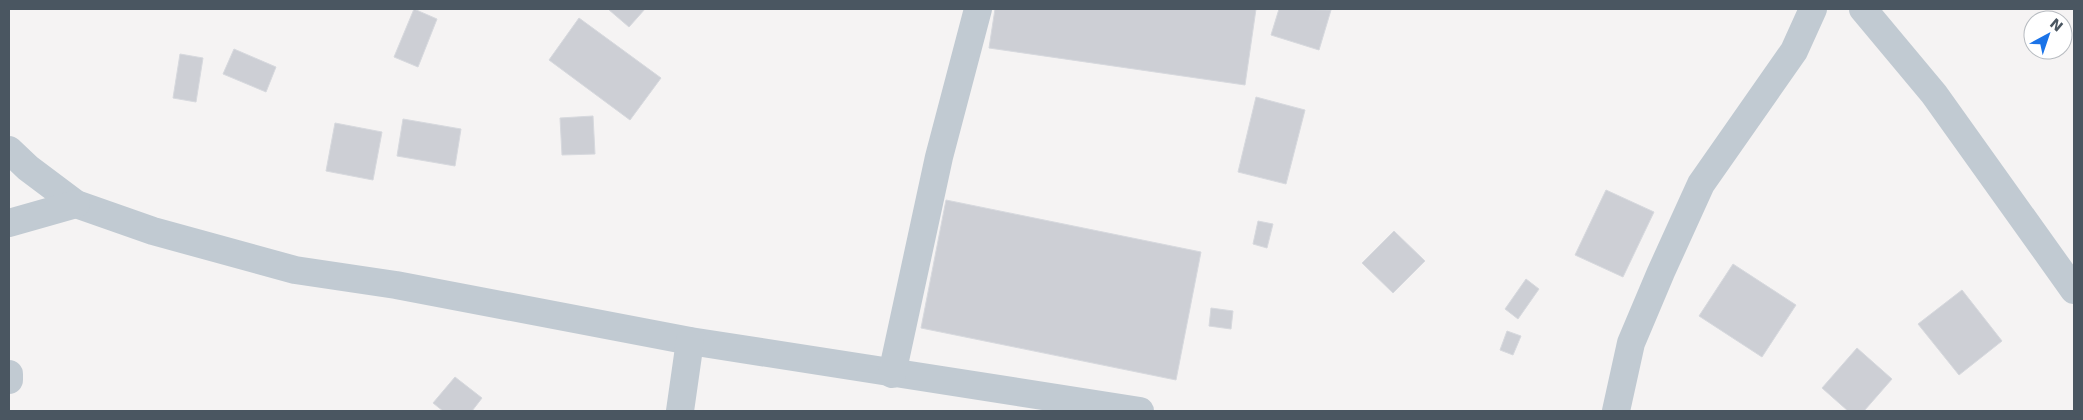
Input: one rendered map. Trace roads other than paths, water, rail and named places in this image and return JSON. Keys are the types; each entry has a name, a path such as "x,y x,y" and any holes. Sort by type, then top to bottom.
{"street":[{"path":"892,374 939,157 978,9"},
{"path":"1616,411 1632,344 1661,272 1701,184 1794,51 1813,9"},
{"path":"1864,9 1934,94 2074,290"},
{"path":"9,150 28,168 76,204 153,231 295,270 396,285 690,341 892,374 944,380 1140,411"},
{"path":"9,223 76,204"},
{"path":"680,411 690,341"},
{"path":"9,374 9,380"}]}
